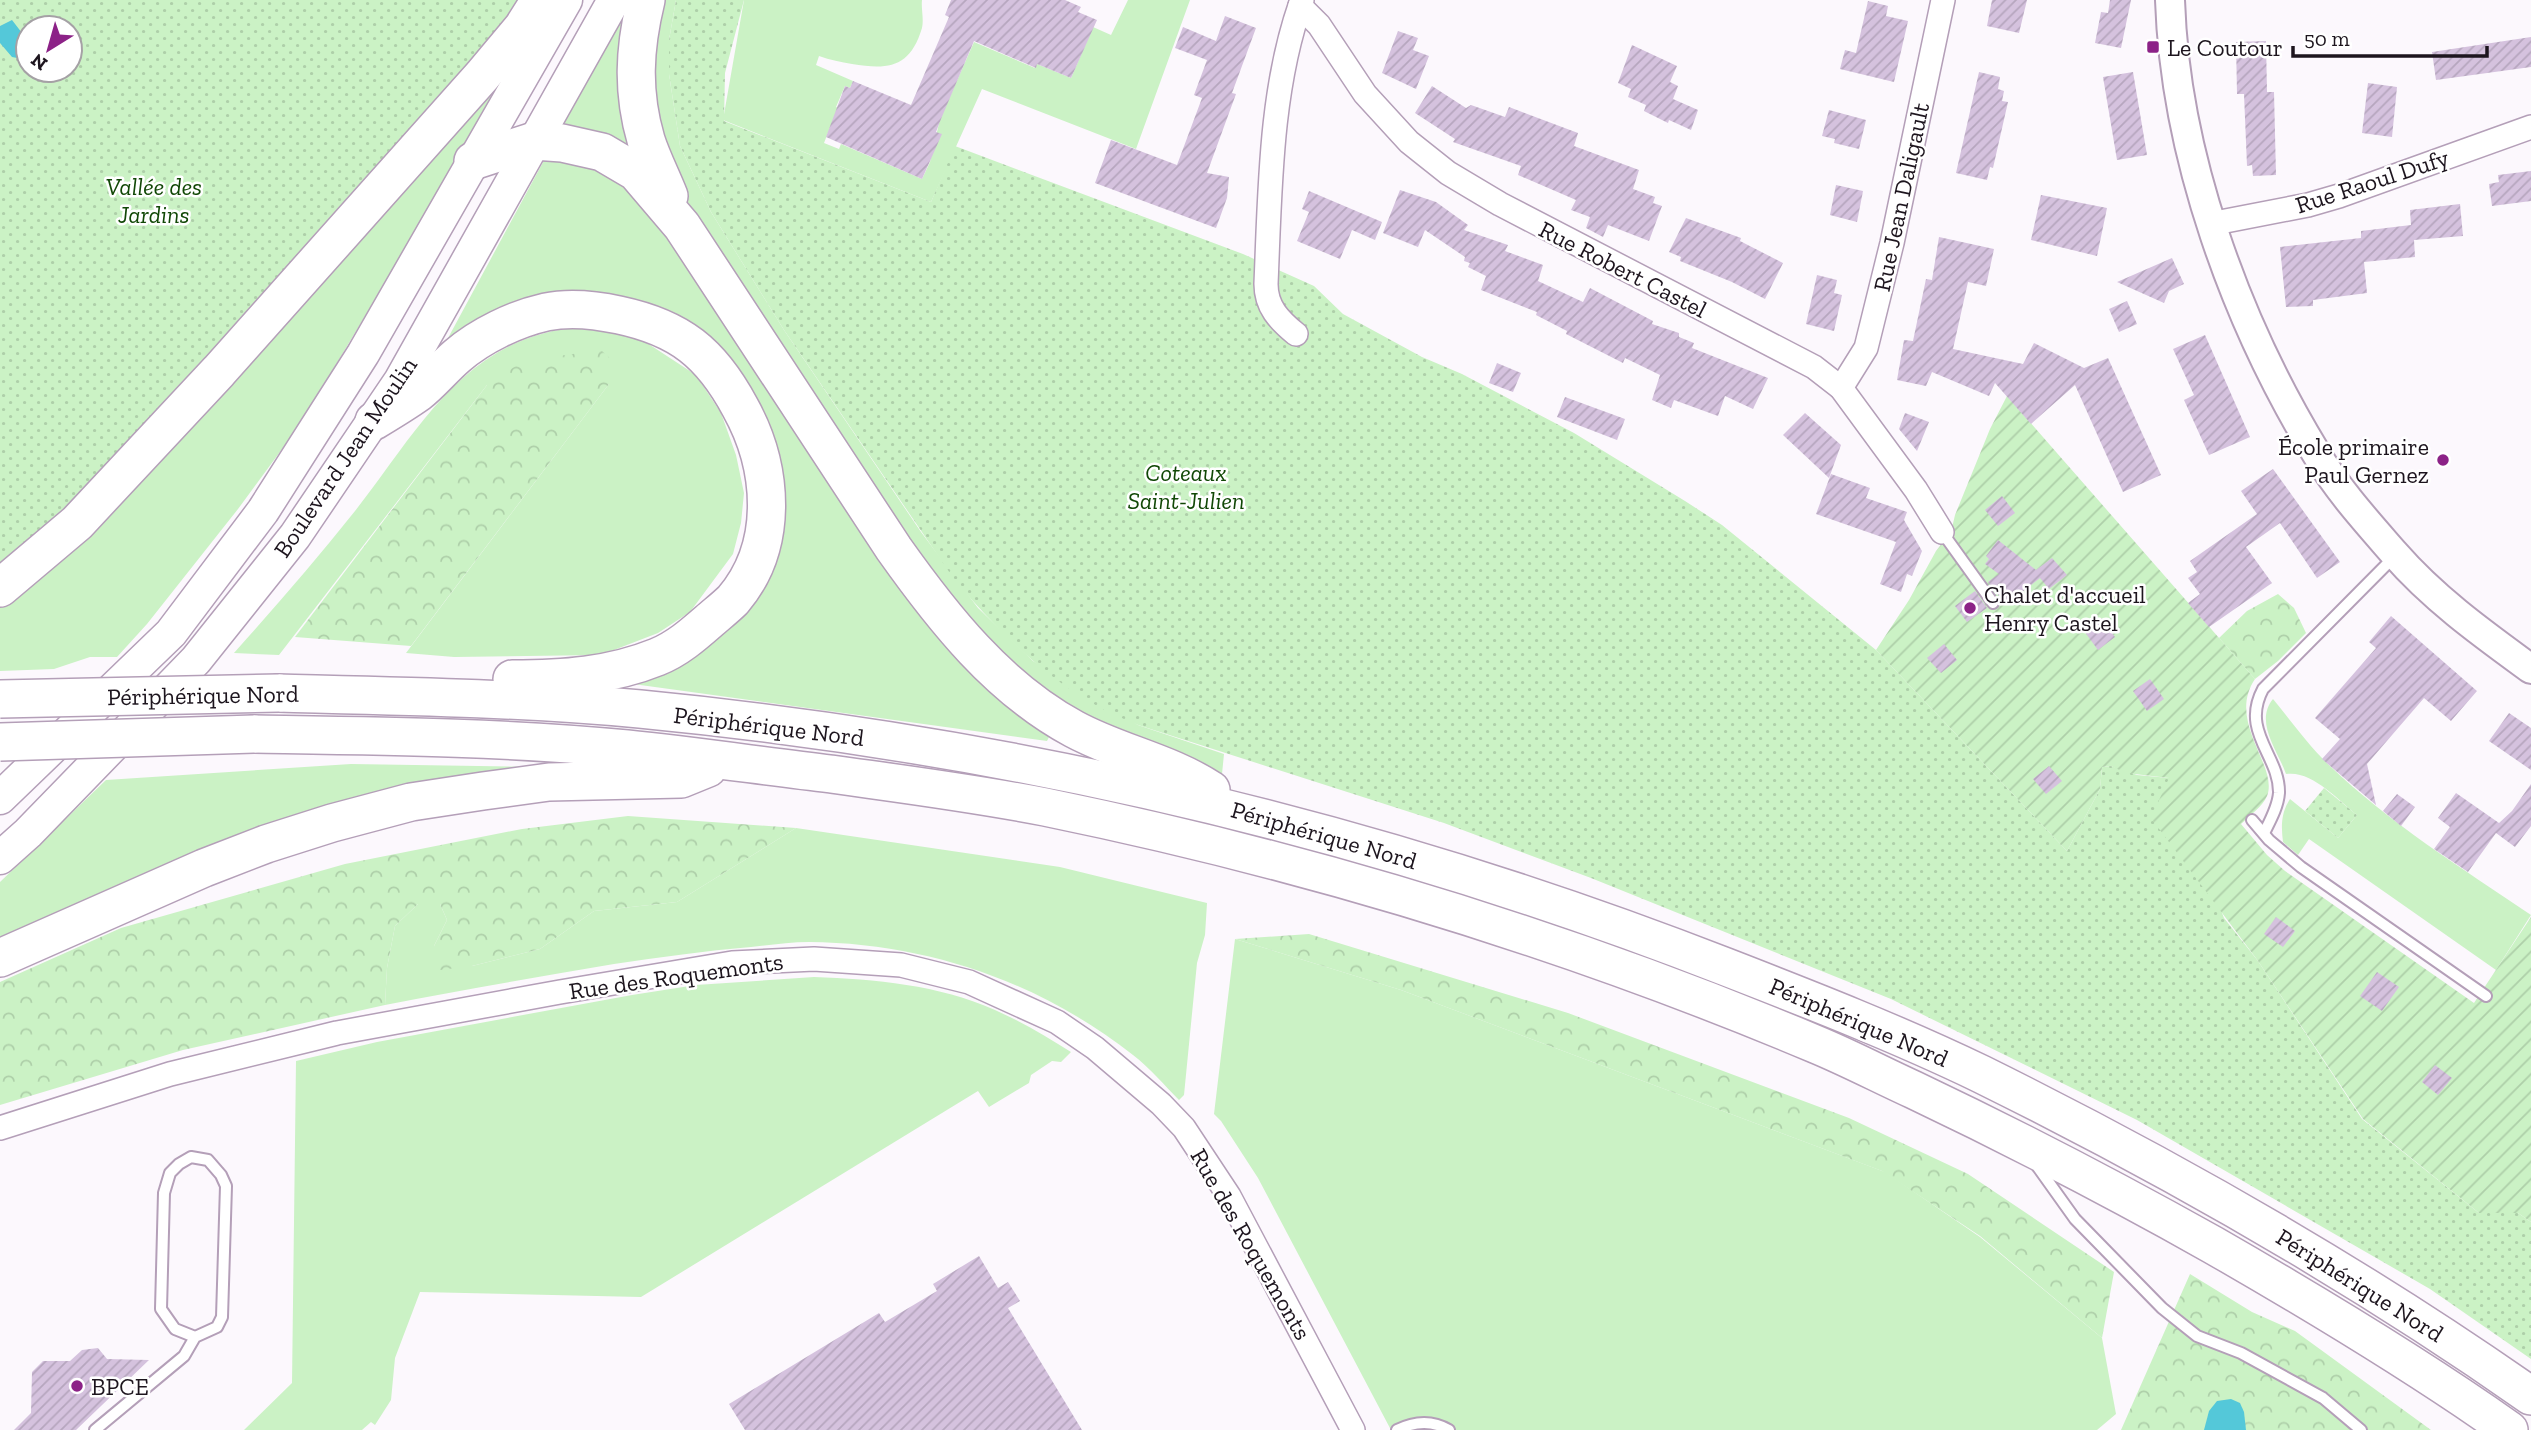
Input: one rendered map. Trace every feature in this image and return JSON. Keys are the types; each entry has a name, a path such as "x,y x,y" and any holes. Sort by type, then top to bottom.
{"highway":[{"path":"0,588 78,523 219,371 482,76 523,27 540,0"},
{"path":"646,0 637,37 639,107 647,142 682,226"},
{"path":"473,161 534,141 602,152 636,172 682,226 928,598 991,668 1044,711 1075,730 1125,752 1189,775 1244,811"},
{"path":"374,421 419,392 475,342 533,316 574,309 602,311 641,319 679,336 697,348 713,365 754,431 765,468 767,491 763,531 757,559 732,600 687,640 660,656 599,675 550,679 506,678 465,698"},
{"name":"Périphérique Nord","path":"0,699 279,693 465,698 639,709 919,745 1075,774 1244,811 1537,897 1661,941 1816,1002 1976,1072 2162,1168 2299,1246 2466,1350 2531,1396"},
{"name":"Périphérique Nord","path":"0,742 254,734 484,739 626,749 903,784 1042,806 1315,870 1670,985 1821,1046 2141,1204 2290,1289 2441,1382 2510,1430"},
{"path":"0,958 204,868 332,823 411,803 549,782 681,779 724,760"}],"main road":[{"name":"Boulevard Jean Moulin","path":"0,798 171,633 263,511 333,402 566,0"},
{"name":"Boulevard Jean Moulin","path":"0,858 28,833 196,660 295,537 400,381 614,0"}],"street":[{"name":"Rue Jean Daligault","path":"1842,388 1866,348 1892,243 1943,0"},
{"path":"2171,0 2171,28 2188,133 2210,224 2252,335 2283,396 2317,456 2395,555 2445,604 2531,669"},
{"name":"Rue Robert Castel","path":"1301,3 1365,94 1409,142 1448,173 1500,204 1814,367 1842,388 1916,490 1942,532"},
{"path":"1296,334 1280,321 1272,309 1266,294 1266,284 1284,60 1301,3"},
{"name":"Rue Raoul Dufy","path":"2210,224 2340,196 2531,127"},
{"name":"Rue des Roquemonts","path":"0,1128 183,1070 337,1033 534,996 732,963 814,959 901,965 970,982 1057,1022 1095,1048 1161,1104 1184,1128 1230,1196 1353,1430"}],"lane":[{"path":"1942,532 1993,603"},
{"path":"2264,834 2276,807 2279,791 2256,723 2259,696 2395,555"},
{"path":"2252,820 2301,867 2486,996"},
{"path":"2019,1142 2075,1219 2162,1308 2197,1336 2241,1353 2323,1398 2361,1430"},
{"path":"95,1430 184,1356 195,1337 217,1327 222,1317 226,1186 208,1160 191,1157 170,1173 164,1193 161,1309 175,1329 195,1337"},
{"path":"1397,1430 1408,1424 1434,1422 1448,1430"}],"green space":[{"name":"Vallée des Jardins","path":"0,0 529,0 71,515 0,572"},
{"path":"657,0 676,0 669,40 669,74 680,146 711,212 784,330 921,532 978,608 1033,661 1138,725 1224,754 1222,774 1123,737 1044,690 1006,657 943,591 688,206 673,177 660,138 650,41"},
{"name":"Coteaux Saint-Julien","path":"676,0 744,0 725,73 724,121 931,202 955,146 1243,254 1314,286 1343,314 1574,433 1722,525 1876,650 2067,851 2100,789 2102,767 2111,766 2137,775 2169,778 2224,918 2258,961 2362,1119 2479,1213 2518,1213 2531,1222 2531,1359 2430,1289 2137,1120 1891,999 1591,878 1444,823 1138,725 1104,710 1058,681 1020,650 954,579 784,330 711,212 680,146 669,74 669,40"},
{"path":"744,0 922,0 922,28 917,41 904,59 876,67 819,56 816,65 853,81 850,88 845,86 836,107 843,110 831,125 824,143 839,149 841,144 922,179 930,162 940,119 974,42 1035,68 1037,64 1071,78 1093,27 1111,35 1128,0 1190,0 1136,149 982,89 931,202 723,120"},
{"path":"627,8 651,174 560,131"},
{"path":"498,84 394,268 299,426 238,509 147,624 117,657 90,657 54,669 0,671 0,599"},
{"path":"548,153 582,156 642,197 916,606 955,658 1050,735 1047,741 633,684 695,646 780,510 775,441 731,361 586,297 441,351"},
{"path":"576,328 617,333 644,341 696,375 721,413 736,455 744,493 741,523 733,554 690,612 658,633 601,655 454,657 406,653 609,384 487,385 279,655 234,653 326,547 415,431 459,381 513,344 549,332"},
{"path":"601,350 614,362 609,384 411,646 295,637 487,385 523,361"},
{"path":"2007,396 2255,679 2248,695 2246,711 2269,784 2265,800 2241,824 2267,855 2285,871 2474,1003 2531,917 2531,1222 2518,1213 2479,1213 2363,1119 2258,961 2151,818 2169,778 2126,773 2111,766 2102,767 2100,789 2067,851 1876,650 1909,600 1936,551 1951,532 1955,515 1990,429"},
{"path":"2278,594 2294,608 2306,633 2255,679 2219,638 2247,611"},
{"path":"2273,699 2314,749 2352,786 2427,844 2531,915 2496,970 2309,839 2298,855 2283,842 2282,820 2290,799 2338,838 2357,815 2315,781 2296,774 2286,774 2267,727 2266,717"},
{"path":"351,764 538,767 0,944 0,882 106,780"},
{"path":"2324,788 2357,815 2338,838 2305,811"},
{"path":"628,816 796,828 677,902 594,911 540,949 472,966 440,970 434,946 447,920 440,904 418,904 395,926 387,968 385,1005 183,1050 0,1105 0,982 121,928 345,864 522,829"},
{"path":"796,828 1060,867 1207,903 1205,935 1197,963 1184,1095 1179,1100 1139,1060 1097,1029 1021,987 939,959 853,944 795,942 682,954 385,1005 387,968 395,926 418,904 440,904 447,920 434,946 472,966 540,949 594,911 677,902"},
{"path":"1309,934 1568,1013 1849,1118 1968,1174 2114,1272 2102,1338 1980,1236 1882,1171 1401,990 1235,939"},
{"path":"1235,939 1401,990 1885,1172 1980,1237 2102,1338 2116,1414 2097,1430 1391,1430 1258,1178 1214,1114"},
{"path":"814,977 906,985 974,1001 1034,1030 1071,1052 1061,1062 1052,1061 1031,1075 1029,1083 989,1107 978,1091 641,1297 420,1292 395,1358 391,1400 375,1425 371,1422 362,1430 244,1430 292,1383 296,1061 377,1042 632,995 696,985"},
{"path":"2190,1274 2252,1312 2295,1331 2431,1430 2121,1430"}],"water":[{"path":"12,20 14,23 14,57 0,43 0,26"},
{"path":"2231,1399 2240,1403 2246,1430 2204,1430 2209,1411 2217,1401"}],"building":[{"path":"951,0 1065,0 1081,7 1078,12 1097,20 1071,78 1037,64 1036,68 974,41 936,132 942,134 922,179 826,137 845,86 850,88 853,81 911,105 949,17 945,15"},
{"path":"1992,0 2027,0 2019,33 1987,26"},
{"path":"2110,0 2131,0 2121,48 2095,43 2101,12 2108,13"},
{"path":"1868,1 1888,6 1886,16 1908,21 1894,82 1840,69 1845,50 1856,53"},
{"path":"1225,16 1256,28 1232,93 1236,94 1207,173 1229,177 1227,198 1216,228 1095,183 1111,140 1177,165 1202,98 1194,95 1207,60 1175,48 1183,27 1216,41"},
{"path":"1398,31 1418,38 1413,50 1429,56 1416,89 1382,73"},
{"path":"2531,37 2531,67 2436,80 2432,52"},
{"path":"2266,41 2267,92 2274,92 2276,175 2253,176 2252,165 2247,166 2244,94 2237,94 2236,42"},
{"path":"1632,45 1677,66 1670,82 1678,86 1673,99 1698,110 1691,130 1669,120 1668,123 1644,111 1646,105 1628,97 1631,89 1618,83"},
{"path":"1979,72 2000,77 1998,89 2004,91 2002,101 2008,102 1993,168 1990,167 1987,180 1956,173"},
{"path":"2133,72 2147,155 2117,160 2103,77"},
{"path":"2368,83 2397,87 2392,137 2362,133"},
{"path":"1432,86 1466,108 1471,105 1505,117 1509,107 1578,133 1574,146 1639,170 1633,189 1655,197 1653,203 1662,206 1649,241 1608,225 1603,237 1586,228 1590,217 1571,210 1576,200 1518,175 1521,166 1453,142 1455,139 1415,113"},
{"path":"1829,110 1866,120 1859,149 1834,143 1835,139 1822,136"},
{"path":"2531,171 2531,201 2492,206 2489,184 2499,182 2498,175"},
{"path":"1836,185 1863,191 1857,222 1830,215"},
{"path":"1400,190 1436,202 1468,225 1464,230 1508,245 1505,251 1543,265 1538,281 1583,302 1590,288 1653,321 1652,324 1679,333 1679,337 1694,343 1692,348 1768,378 1753,409 1725,396 1718,416 1674,400 1671,408 1652,400 1660,375 1625,358 1623,363 1566,334 1567,331 1536,315 1537,312 1481,290 1486,276 1468,267 1470,263 1464,261 1465,257 1425,230 1418,247 1383,233"},
{"path":"1309,191 1382,222 1375,240 1352,230 1340,259 1297,241 1309,212 1302,209"},
{"path":"2041,195 2107,208 2097,256 2031,240"},
{"path":"2460,204 2463,236 2414,240 2415,257 2364,262 2367,293 2313,300 2313,306 2286,307 2280,247 2361,238 2361,231 2411,225 2410,210"},
{"path":"1686,218 1741,238 1740,241 1783,263 1765,299 1680,261 1681,257 1669,252"},
{"path":"1939,237 1994,249 1986,286 1968,282 1953,349 2023,364 2034,343 2084,368 2108,358 2161,475 2123,492 2075,385 2031,424 1995,383 1989,396 1932,372 1926,386 1897,380 1904,340 1913,341 1926,279 1932,280"},
{"path":"2172,258 2184,284 2169,291 2164,303 2117,282"},
{"path":"1817,275 1837,280 1834,293 1842,295 1834,331 1806,324"},
{"path":"2127,301 2137,324 2119,332 2109,309"},
{"path":"2205,335 2250,437 2209,455 2184,400 2194,395 2173,349"},
{"path":"1497,363 1521,373 1513,392 1489,383"},
{"path":"1565,397 1625,419 1617,440 1557,417"},
{"path":"1805,413 1841,445 1829,478 1783,435"},
{"path":"1905,413 1929,422 1917,451 1899,429"},
{"path":"2273,469 2340,562 2317,578 2280,523 2246,547 2272,583 2209,627 2188,603 2200,594 2188,578 2197,572 2190,561 2257,514 2241,491"},
{"path":"1831,474 1870,488 1866,498 1907,512 1904,520 1922,551 1912,576 1907,574 1901,592 1880,584 1896,542 1816,514"},
{"path":"2002,496 2015,513 1998,526 1985,510"},
{"path":"1998,540 2036,570 2052,558 2067,575 2049,589 2040,578 2006,605 1988,582 1999,574 1985,564 1989,559 1986,556"},
{"name":"Chalet d'accueil Henry Castel","path":"1975,591 1987,608 1967,622 1955,606"},
{"path":"2391,616 2477,691 2451,721 2424,698 2367,764 2376,805 2322,759 2340,739 2315,718 2376,648 2369,642"},
{"path":"2101,618 2115,637 2098,650 2084,631"},
{"path":"1944,644 1957,660 1941,673 1927,658"},
{"path":"2150,679 2164,699 2147,711 2133,691"},
{"path":"2509,713 2531,728 2531,770 2489,741"},
{"path":"2049,766 2062,781 2046,794 2033,779"},
{"path":"2531,784 2531,826 2515,847 2496,833 2468,872 2434,849 2450,827 2438,818 2456,793 2499,823 2512,811"},
{"path":"2397,794 2415,807 2401,826 2383,811"},
{"path":"2276,917 2295,931 2283,947 2264,934"},
{"path":"2377,972 2399,987 2382,1011 2360,996"},
{"path":"2435,1065 2452,1078 2438,1095 2422,1082"},
{"path":"979,1256 998,1288 1008,1282 1020,1301 1008,1308 1082,1430 745,1430 729,1404 879,1313 885,1322 937,1291 933,1284"},
{"name":"BPCE","path":"98,1348 107,1359 149,1360 76,1430 14,1430 31,1413 32,1372 43,1361 70,1361 82,1350"}],"place":[{"name":"Le Coutour","path":"2153,47"},
{"name":"École primaire Paul Gernez","path":"2443,460"},
{"name":"Chalet d'accueil Henry Castel","path":"1970,608"},
{"name":"BPCE","path":"77,1386"}]}
